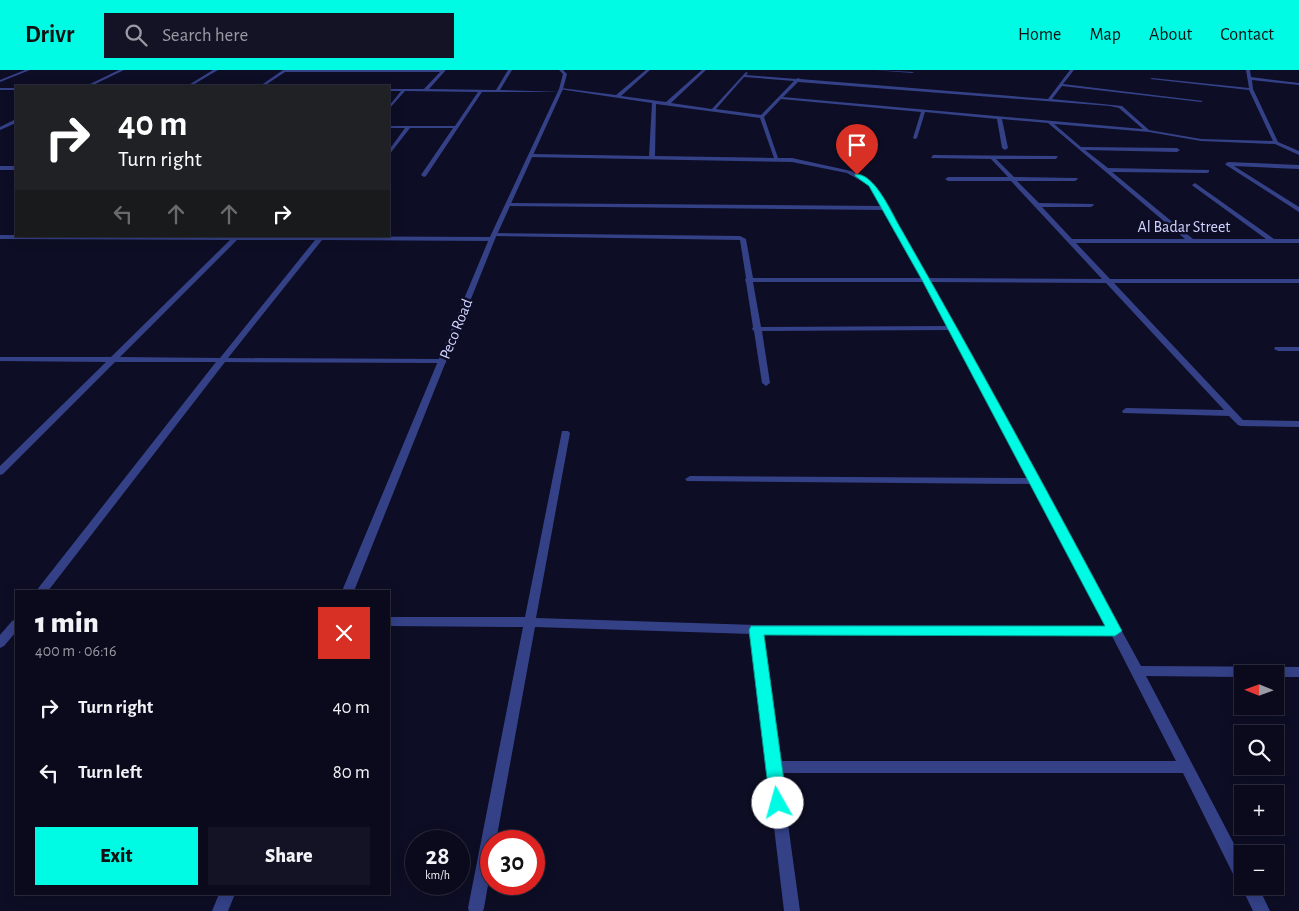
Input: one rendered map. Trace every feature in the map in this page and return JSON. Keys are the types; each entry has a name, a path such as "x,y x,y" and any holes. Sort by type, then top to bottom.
{"street":[{"path":"11,70 27,70"},
{"path":"0,81 27,70"},
{"path":"90,85 122,70"},
{"path":"191,85 216,70"},
{"path":"498,91 510,70"},
{"name":"Peco Road","path":"348,590 493,237 560,90 565,74 561,70"},
{"path":"617,97 648,70"},
{"path":"667,104 704,70"},
{"path":"712,111 748,70"},
{"path":"876,70 912,72"},
{"path":"1003,70 1014,70"},
{"path":"1049,100 1072,70"},
{"path":"1146,95 1155,70"},
{"path":"1248,70 1251,90 1276,142"},
{"path":"264,85 285,71 443,71"},
{"path":"426,90 443,71"},
{"path":"743,76 1115,106 1149,131"},
{"path":"1248,78 1299,84"},
{"path":"762,117 798,79"},
{"path":"1152,79 1251,90"},
{"path":"1060,86 1202,101"},
{"path":"0,88 15,89"},
{"path":"390,90 560,90 762,117"},
{"path":"390,107 404,90"},
{"path":"424,175 481,91"},
{"path":"780,98 1149,131 1201,140 1276,142 1299,153"},
{"path":"652,157 654,102"},
{"path":"915,138 924,110"},
{"path":"762,117 776,158"},
{"path":"999,117 1005,148"},
{"path":"0,129 15,122"},
{"path":"1049,122 1191,241"},
{"path":"390,127 456,127"},
{"path":"390,152 409,127"},
{"path":"1081,148 1177,150"},
{"path":"531,156 776,158 808,161 857,175 872,185 926,280 1137,671 1234,858"},
{"path":"933,157 1056,158"},
{"path":"992,157 1241,424 1299,424"},
{"path":"1299,166 1232,164 1228,166 1299,210"},
{"path":"0,168 15,168"},
{"path":"1106,170 1207,171"},
{"path":"948,179 1076,179"},
{"path":"1195,185 1272,241"},
{"path":"508,205 885,208"},
{"path":"1037,205 1091,205"},
{"path":"0,237 737,237 743,239 748,280 766,383"},
{"path":"0,472 236,237"},
{"path":"43,590 223,359 322,237"},
{"name":"Al Badar Street","path":"1070,240 1299,241"},
{"path":"748,280 1299,281"},
{"path":"756,329 952,328"},
{"path":"1278,349 1299,349"},
{"path":"0,359 443,361"},
{"path":"1126,412 1231,413"},
{"path":"476,908 565,433"},
{"path":"690,479 1033,481"},
{"path":"390,621 529,622 756,630 1115,631"},
{"path":"0,643 15,625"},
{"path":"756,630 792,911"},
{"path":"1137,671 1299,672"},
{"path":"774,766 1188,768"},
{"path":"220,911 227,895"},
{"path":"1254,895 1262,911"}],"route":[{"path":"778,803 756,630 1115,631 926,280 872,185 857,175"}]}
